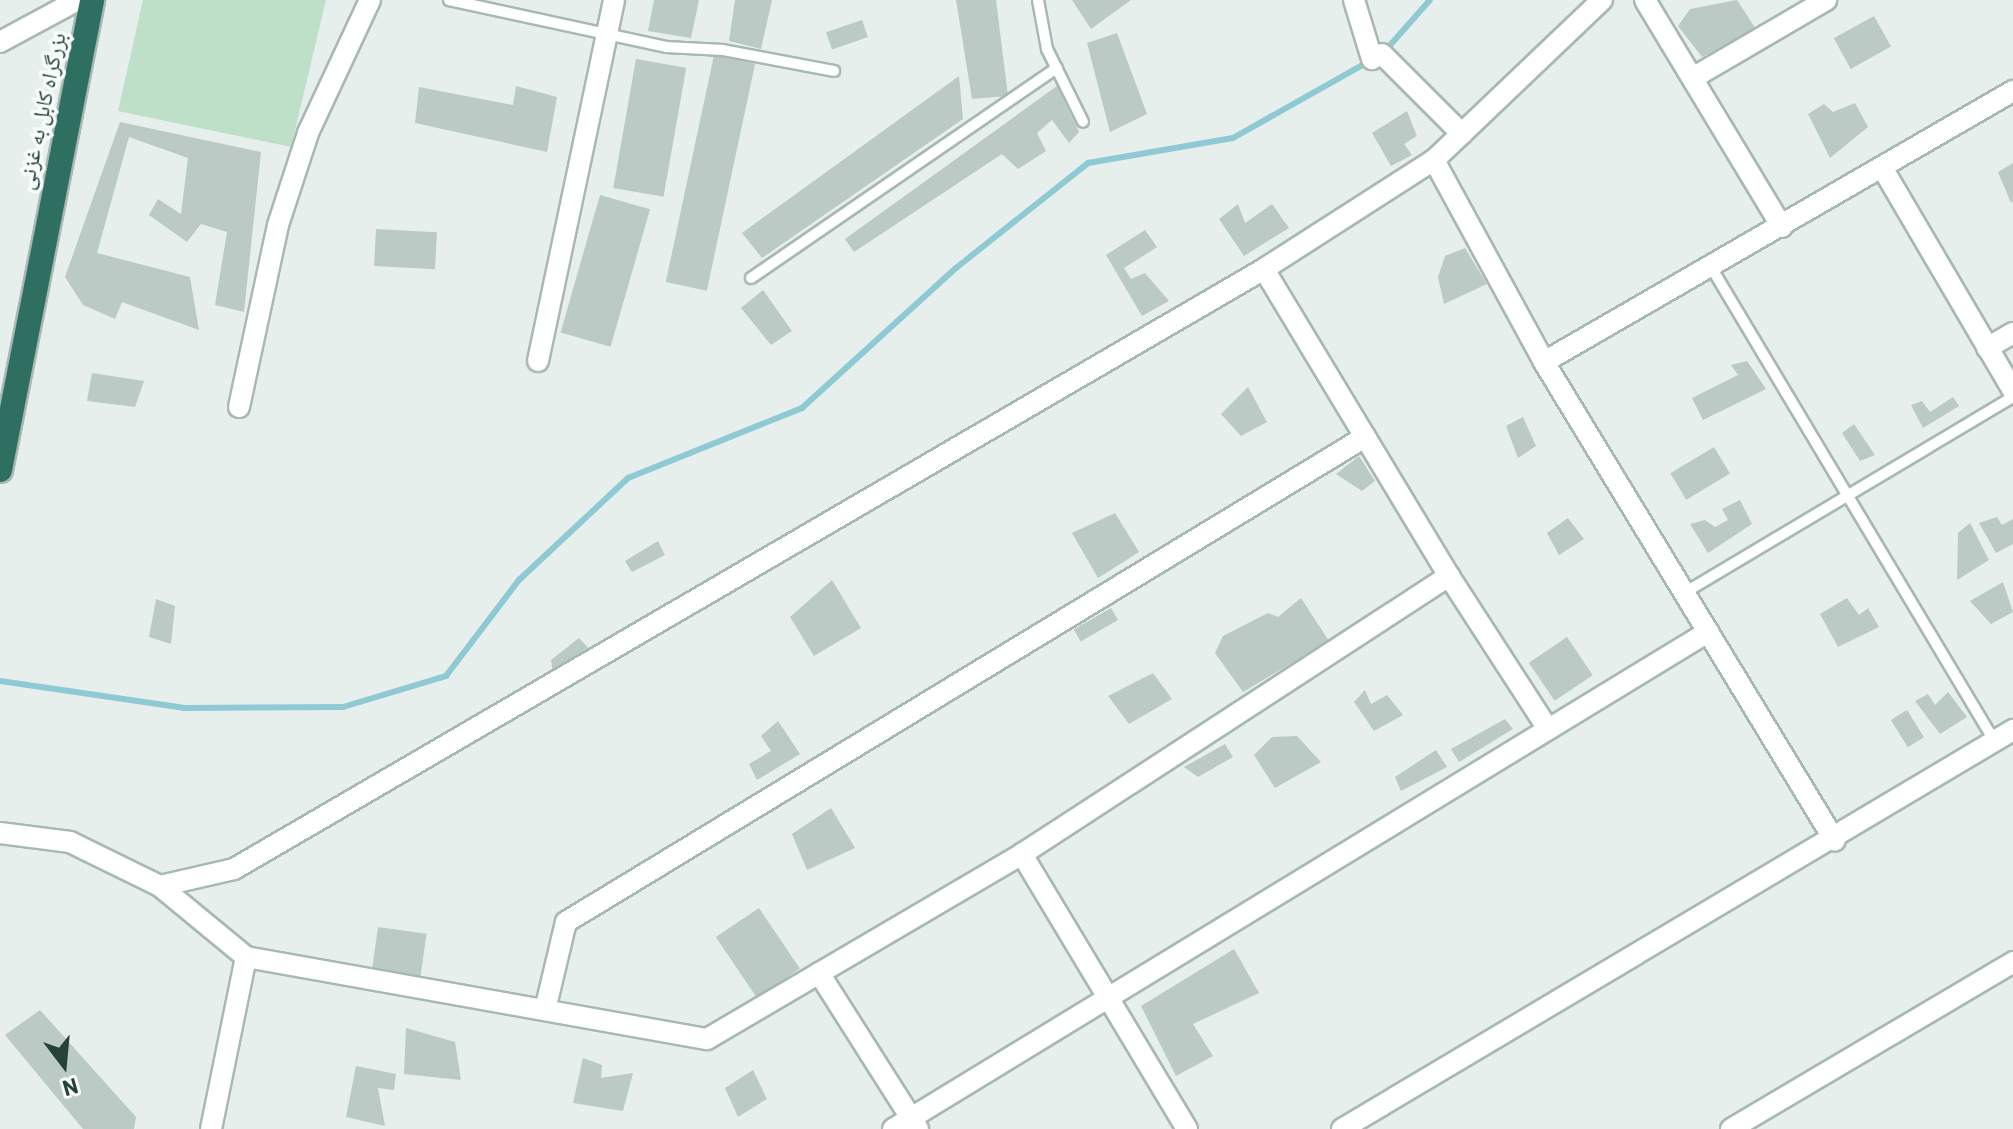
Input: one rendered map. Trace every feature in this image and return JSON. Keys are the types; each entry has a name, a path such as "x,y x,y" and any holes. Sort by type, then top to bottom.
{"highway":[{"name":"بزرگراه کابل به غزنی","path":"0,470 92,0"}],"street":[{"path":"0,42 78,0"},
{"path":"239,407 282,212 308,133 370,0"},
{"path":"538,361 614,0"},
{"path":"1354,0 1377,56 1462,134"},
{"path":"160,886 234,869 1264,269 1434,160 1602,0"},
{"path":"1645,0 1696,76 1782,227"},
{"path":"1696,76 1826,0"},
{"path":"1544,362 1883,169 2013,91"},
{"path":"1434,160 1544,362 1835,841"},
{"path":"1883,169 2013,391"},
{"path":"1264,269 1449,576 1548,729"},
{"path":"1987,348 2013,333"},
{"path":"545,1010 566,922 1365,437"},
{"path":"0,833 70,842 160,886 246,957 707,1039 1022,854 1449,576"},
{"path":"893,1129 915,1123 1105,996 1708,632"},
{"path":"1342,1129 1835,841 2013,730"},
{"path":"1022,854 1187,1129"},
{"path":"211,1129 246,957"},
{"path":"1731,1129 2013,962"},
{"path":"819,973 915,1123"}],"lane":[{"path":"449,0 607,35 834,71"},
{"path":"1038,0 1057,68 1083,122"},
{"path":"751,278 1057,68"},
{"path":"1711,267 1995,742"},
{"path":"1684,593 2013,397"}],"green space":[{"path":"143,0 326,0 291,147 118,111"}],"building":[{"path":"654,0 699,0 691,38 648,31"},
{"path":"735,0 772,0 761,49 729,41"},
{"path":"956,0 996,0 1008,96 972,99"},
{"path":"1072,0 1131,0 1091,29"},
{"path":"1737,0 1756,29 1702,57 1678,26 1690,9"},
{"path":"1874,16 1891,47 1851,69 1834,38"},
{"path":"862,20 868,37 832,49 826,32"},
{"path":"1117,33 1147,114 1110,132 1087,43"},
{"path":"714,55 755,64 707,291 666,282"},
{"path":"636,59 686,68 663,197 613,188"},
{"path":"959,76 963,119 762,258 742,233"},
{"path":"516,86 557,97 547,152 415,123 419,87 513,105"},
{"path":"1057,86 1079,132 1069,143 1052,120 1037,133 1046,151 1018,169 1002,154 854,252 845,239"},
{"path":"1855,103 1868,127 1830,158 1808,114 1824,104 1833,112"},
{"path":"1407,111 1417,136 1404,144 1412,155 1391,166 1372,133"},
{"path":"120,122 261,152 244,312 215,305 227,232 201,224 187,242 149,215 158,199 181,214 188,158 129,137 97,253 190,277 199,330 122,302 115,319 83,305 65,277"},
{"path":"2013,163 2013,201 2011,203 1998,172"},
{"path":"600,195 650,209 611,347 561,332"},
{"path":"1238,204 1245,223 1272,204 1289,228 1244,256 1219,219"},
{"path":"376,229 437,232 435,269 374,266"},
{"path":"1145,230 1157,247 1124,268 1131,279 1145,273 1169,301 1142,316 1106,255"},
{"path":"1465,248 1487,284 1444,304 1438,277 1445,256"},
{"path":"763,290 792,331 771,345 741,308"},
{"path":"1747,361 1766,389 1703,420 1692,398 1738,375 1731,365"},
{"path":"92,373 144,381 135,407 87,401"},
{"path":"1248,387 1267,422 1241,436 1221,414"},
{"path":"1953,397 1959,406 1923,428 1911,405 1922,401 1930,412"},
{"path":"1523,417 1536,446 1518,458 1506,426"},
{"path":"1854,424 1875,455 1860,461 1842,433"},
{"path":"1714,447 1730,474 1686,500 1670,473"},
{"path":"1359,456 1375,481 1362,491 1336,474"},
{"path":"1740,500 1752,524 1708,553 1690,524 1705,520 1715,527 1728,520 1722,509"},
{"path":"1115,513 1139,552 1098,578 1072,533"},
{"path":"1997,517 2002,525 2013,519 2013,544 1996,553 1979,523"},
{"path":"1568,518 1584,539 1559,555 1547,533"},
{"path":"1970,523 1989,560 1957,580 1958,533"},
{"path":"658,541 665,555 632,572 625,561"},
{"path":"832,580 861,628 814,656 790,617"},
{"path":"2003,582 2013,612 1991,624 1970,601"},
{"path":"1301,598 1329,641 1243,692 1215,653 1223,636 1268,613 1278,617"},
{"path":"1847,598 1859,615 1868,608 1879,627 1838,647 1820,614"},
{"path":"156,599 175,606 171,644 149,637"},
{"path":"1111,608 1118,620 1081,642 1074,630"},
{"path":"1567,637 1593,675 1555,701 1529,663"},
{"path":"579,638 594,654 554,682 551,660"},
{"path":"1153,673 1172,699 1129,724 1108,696"},
{"path":"1365,690 1371,704 1387,695 1403,715 1374,731 1354,702"},
{"path":"1948,692 1967,717 1940,734 1915,701 1928,694 1935,705"},
{"path":"1907,710 1924,737 1908,747 1891,720"},
{"path":"1505,719 1513,729 1459,762 1451,749"},
{"path":"778,721 800,754 757,780 749,764 771,751 761,736"},
{"path":"1297,736 1321,762 1275,788 1254,755 1272,737"},
{"path":"1225,744 1233,757 1198,777 1184,767"},
{"path":"1436,750 1447,767 1401,791 1395,777"},
{"path":"831,808 855,848 807,870 792,834"},
{"path":"759,908 800,969 757,998 716,937"},
{"path":"378,927 427,934 421,976 372,970"},
{"path":"1234,949 1259,993 1193,1024 1213,1056 1176,1076 1141,1006"},
{"path":"40,1010 136,1117 134,1129 83,1129 5,1035"},
{"path":"406,1028 455,1042 461,1080 404,1074"},
{"path":"583,1058 602,1065 601,1078 633,1073 623,1111 573,1103"},
{"path":"356,1066 396,1074 394,1090 378,1088 385,1126 346,1117"},
{"path":"753,1070 767,1099 738,1117 725,1088"}],"waterway":[{"path":"1384,52 1430,0"},
{"path":"0,681 185,708 343,707 446,676 519,580 628,478 802,408 956,268 1088,163 1233,138 1368,62"}]}
